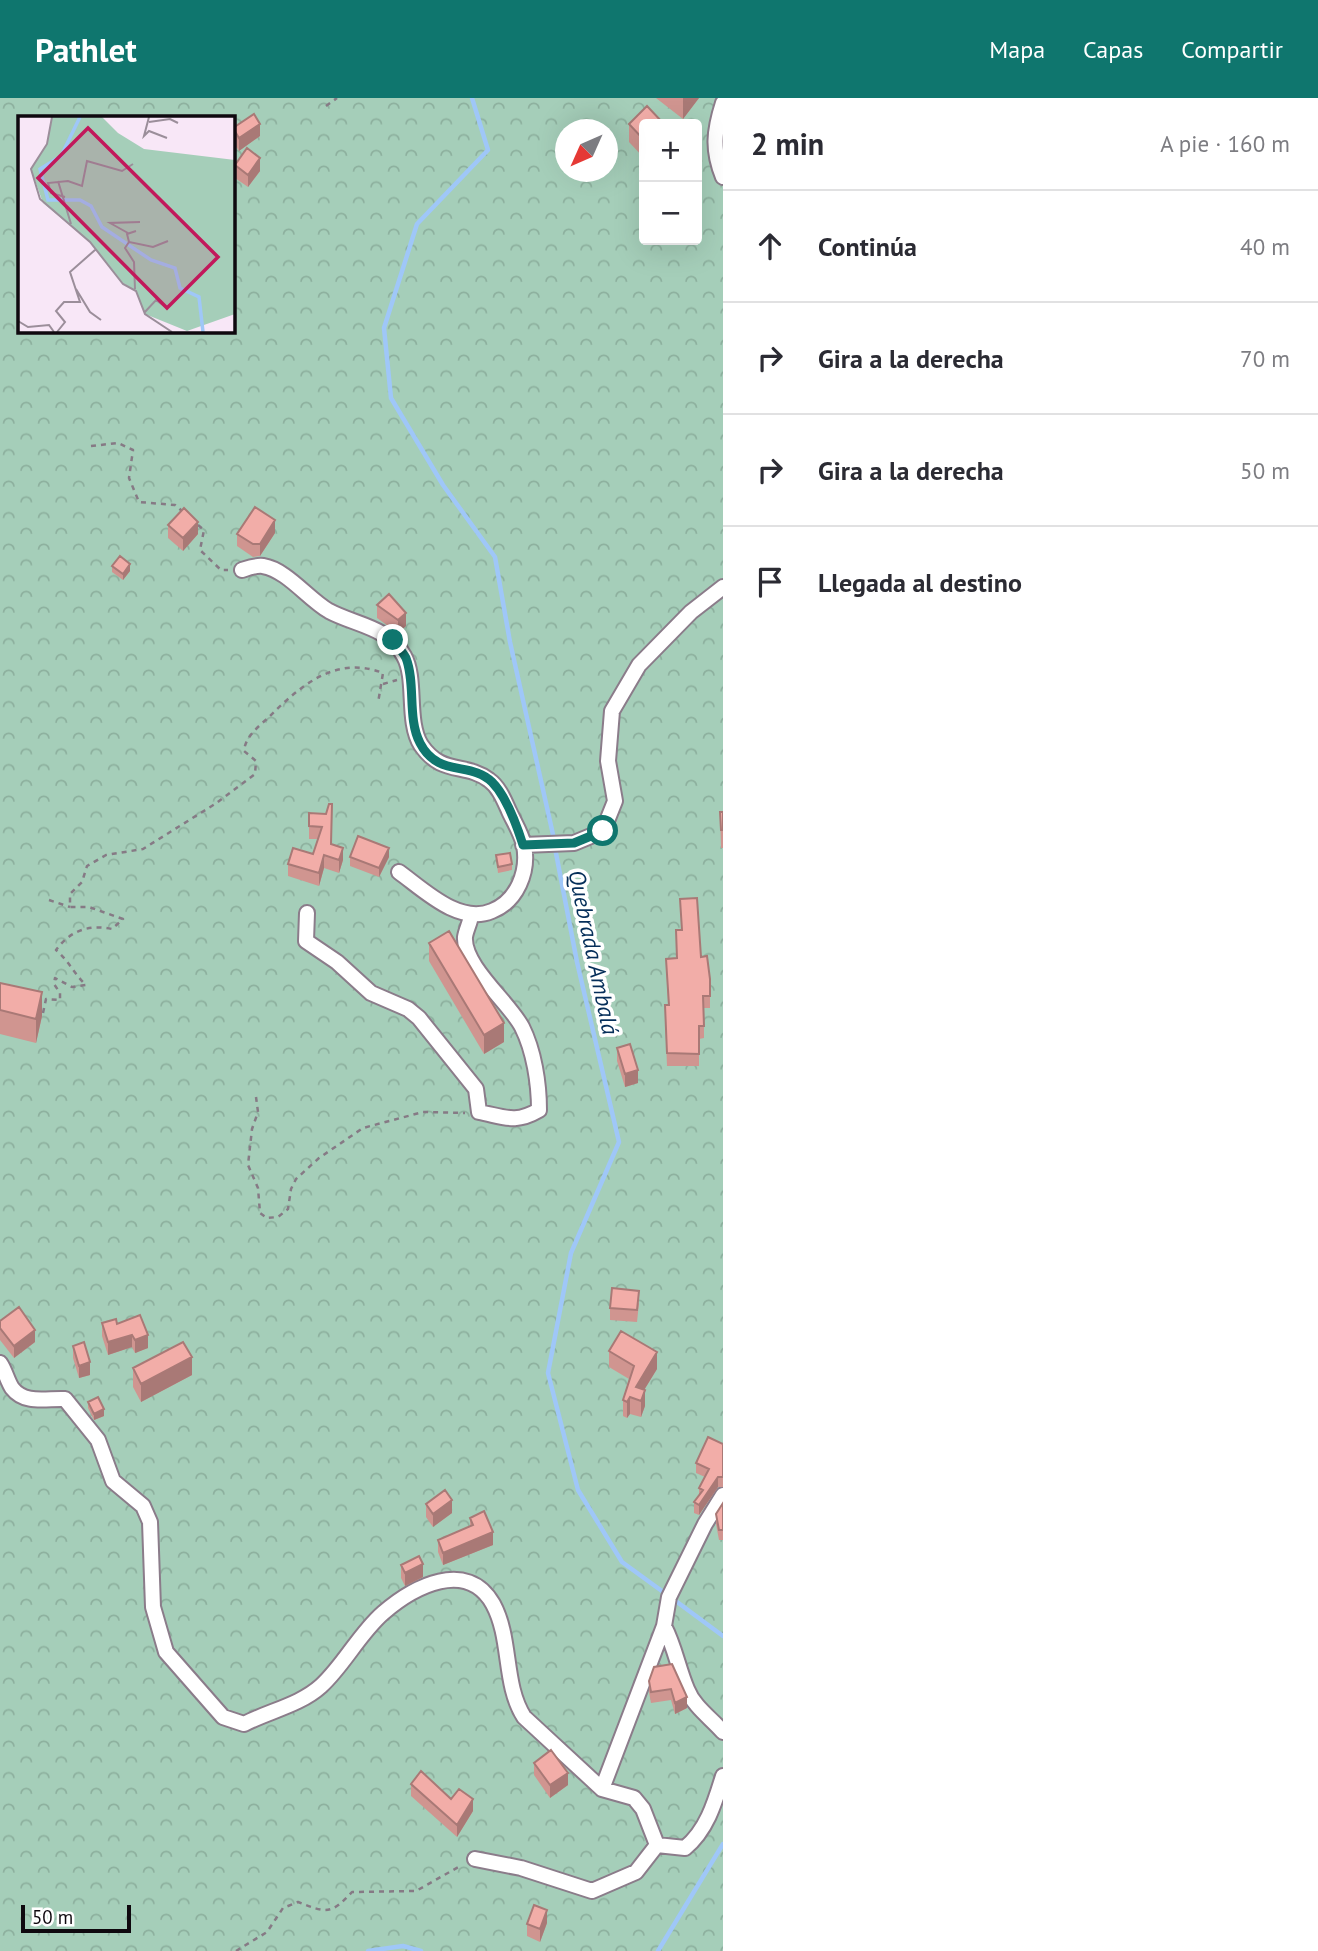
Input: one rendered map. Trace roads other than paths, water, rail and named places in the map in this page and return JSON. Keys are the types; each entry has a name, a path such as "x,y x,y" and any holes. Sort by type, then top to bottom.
{"street":[{"path":"723,103 713,139 715,158 723,177"},
{"path":"242,570 261,566 275,571 330,611 363,623 393,640 406,658 419,742 435,761 454,770 478,773 492,782 502,796 523,845 525,863 520,883 508,904 490,913 471,916 445,904 399,872"},
{"path":"523,845 574,843 603,831 615,801 608,761 612,711 639,665 691,612 723,587"},
{"path":"307,913 306,941 337,962 371,993 408,1009 419,1018 476,1089 479,1112 514,1121 525,1119 540,1110 539,1091 522,1026 487,982 466,947 465,934 471,916"},
{"path":"0,1363 19,1395 38,1400 65,1399 99,1440 113,1480 143,1506 150,1522 153,1607 166,1652 223,1717 244,1724 305,1698 321,1686 382,1614 431,1583 444,1578 460,1579 478,1587 493,1605 501,1630 514,1703 524,1717 602,1789 634,1798 643,1809 657,1845"},
{"path":"602,1789 664,1626 670,1597 705,1524 723,1495"},
{"path":"664,1626 681,1665 687,1690 697,1707 723,1732"},
{"path":"657,1845 685,1848 694,1840 706,1823 723,1776"},
{"path":"475,1859 509,1864 592,1891 636,1872 657,1845"}],"waterway":[{"name":"Quebrada Ambalá","path":"472,98 488,150 417,224 384,328 391,398 443,485 495,557 510,642 554,839"},
{"name":"Quebrada Ambalá","path":"555,848 577,962 619,1142 571,1253 548,1373 578,1490 622,1562 666,1594"},
{"name":"Quebrada Ambalá","path":"673,1599 723,1636"},
{"name":"Quebrada Ambalá","path":"658,1951 723,1844"},
{"name":"Quebrada Ambalá","path":"368,1951 403,1946 421,1951"}]}
